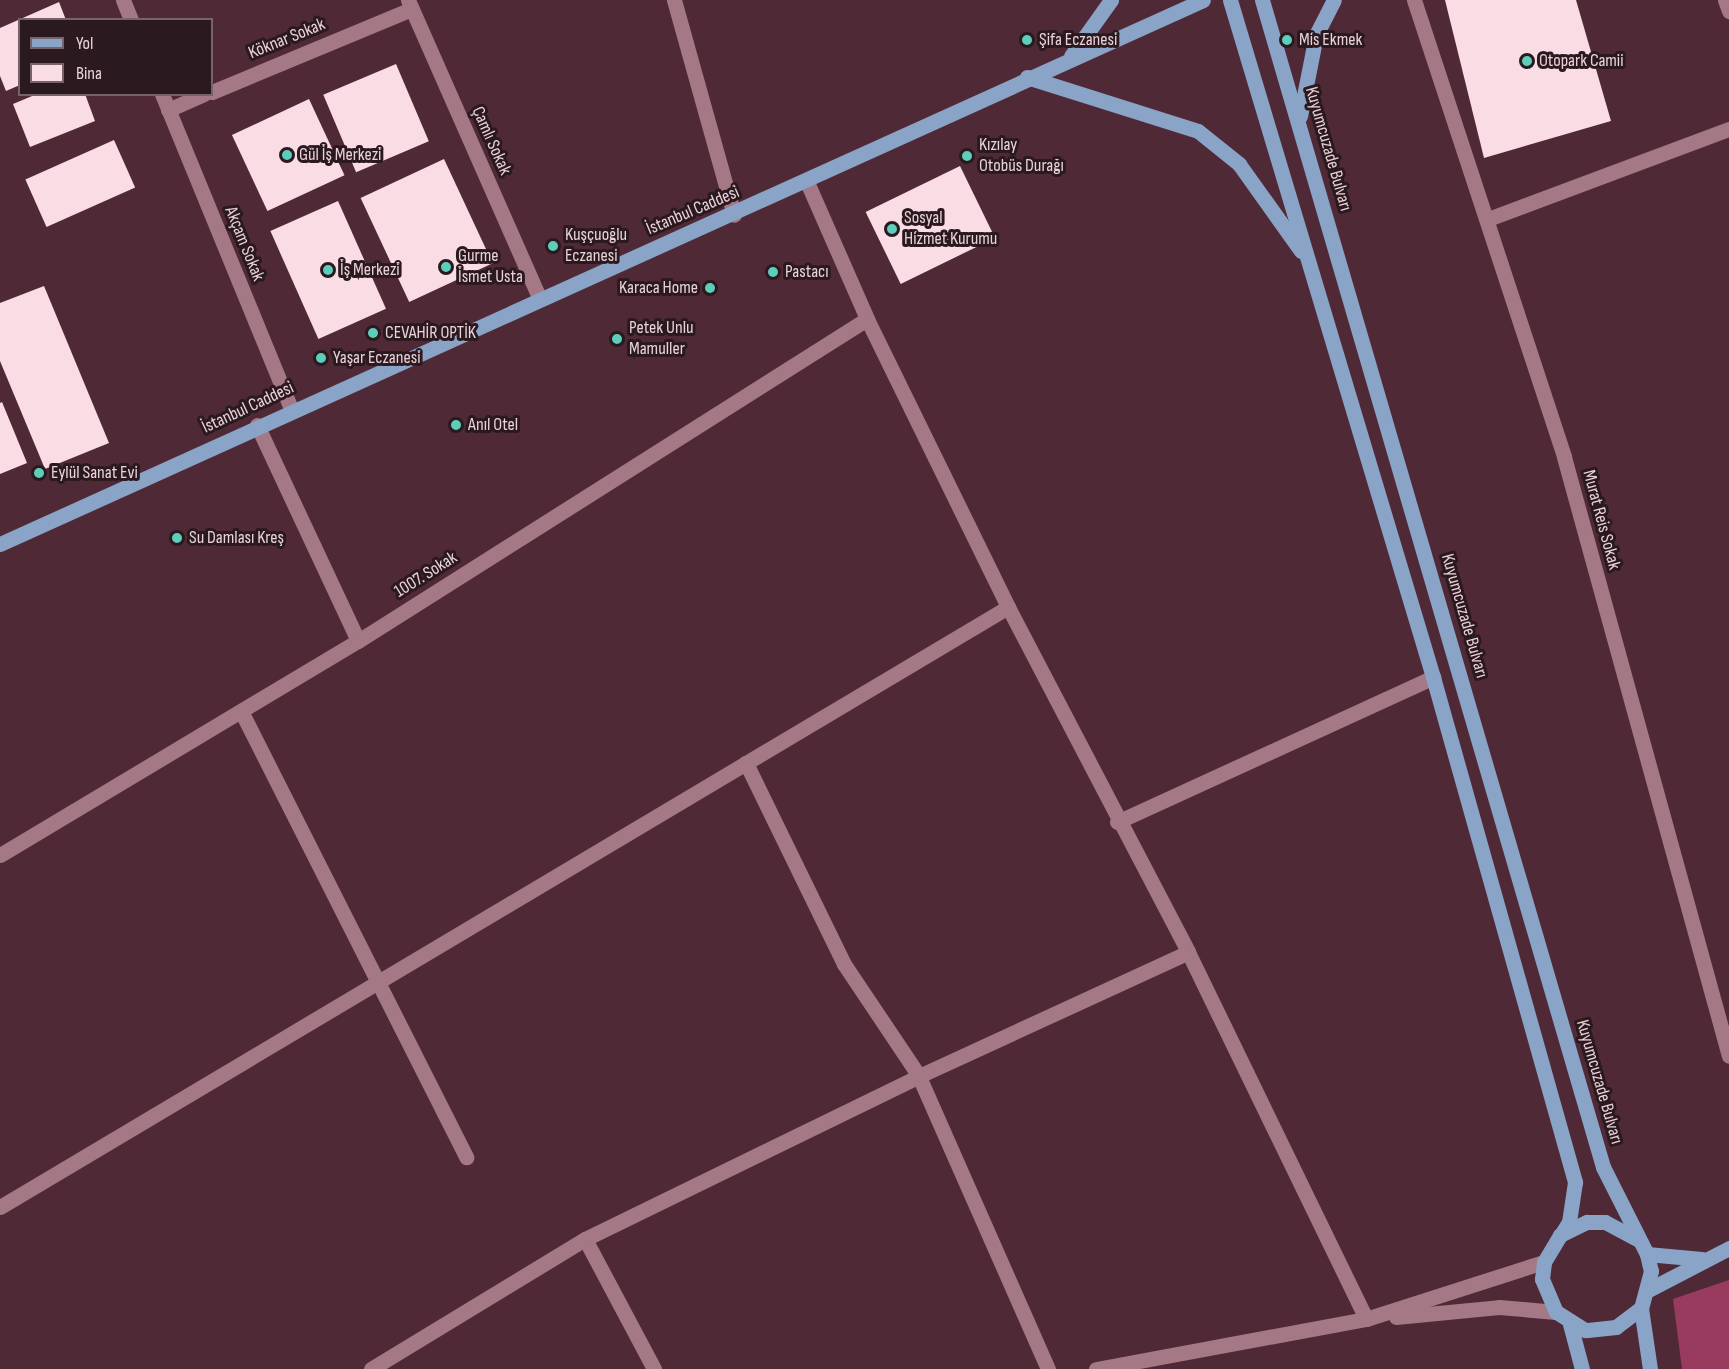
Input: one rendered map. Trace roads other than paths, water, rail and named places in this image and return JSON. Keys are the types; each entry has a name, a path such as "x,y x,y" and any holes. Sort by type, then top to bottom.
{"main road":[{"path":"1071,56 1111,0"},
{"name":"İstanbul Caddesi","path":"0,544 538,297 734,215 1071,56 1203,0"},
{"path":"1230,0 1433,676 1575,1182 1569,1222 1560,1235 1544,1262 1546,1297 1556,1312 1570,1324 1608,1329 1641,1308 1650,1290 1647,1254 1636,1239 1605,1222 1587,1222 1560,1235"},
{"name":"Kuyumcuzade Bulvarı","path":"1262,0 1299,119 1603,1167 1636,1239"},
{"path":"1299,119 1316,35 1334,0"},
{"path":"1027,77 1198,131 1239,164 1310,267"},
{"path":"1650,1290 1702,1259 1729,1248"},
{"path":"1647,1254 1702,1259"},
{"path":"1641,1308 1650,1369"},
{"path":"1570,1324 1582,1369"}],"street":[{"path":"123,0 130,18"},
{"path":"674,0 734,215"},
{"name":"Murat Reis Sokak","path":"1414,0 1488,219 1563,457 1729,1056"},
{"path":"1725,0 1729,11"},
{"name":"Köknar Sokak","path":"213,92 409,5"},
{"name":"Çamlı Sokak","path":"409,5 538,297"},
{"name":"Akçam Sokak","path":"163,96 291,409"},
{"path":"168,110 200,96"},
{"path":"1488,219 1729,129"},
{"path":"807,182 867,320 1008,607 1117,822 1188,952 1366,1319"},
{"name":"1007. Sokak","path":"0,855 358,641 867,320"},
{"path":"257,425 358,641"},
{"path":"0,1207 1008,607"},
{"path":"1117,822 1433,676"},
{"path":"241,711 466,1156"},
{"path":"746,763 844,964 919,1076 1048,1369"},
{"path":"371,1369 585,1239 919,1076 1188,952"},
{"path":"585,1239 654,1369"},
{"path":"1366,1319 1544,1262"},
{"path":"1096,1369 1366,1319 1499,1307 1556,1312"}],"place":[{"name":"Şifa Eczanesi","path":"1027,40"},
{"name":"Mis Ekmek","path":"1287,40"},
{"name":"Otopark Camii","path":"1527,61"},
{"name":"Gül İş Merkezi","path":"287,155"},
{"name":"Kızılay Otobüs Durağı","path":"967,156"},
{"name":"Sosyal Hizmet Kurumu","path":"892,229"},
{"name":"Kuşçuoğlu Eczanesi","path":"553,246"},
{"name":"Gurme İsmet Usta","path":"446,267"},
{"name":"İş Merkezi","path":"328,270"},
{"name":"Pastacı","path":"773,272"},
{"name":"Karaca Home","path":"710,288"},
{"name":"CEVAHİR OPTİK","path":"373,333"},
{"name":"Petek Unlu Mamuller","path":"617,339"},
{"name":"Yaşar Eczanesi","path":"321,358"},
{"name":"Anıl Otel","path":"456,425"},
{"name":"Eylül Sanat Evi","path":"39,473"},
{"name":"Su Damlası Kreş","path":"177,538"}]}
